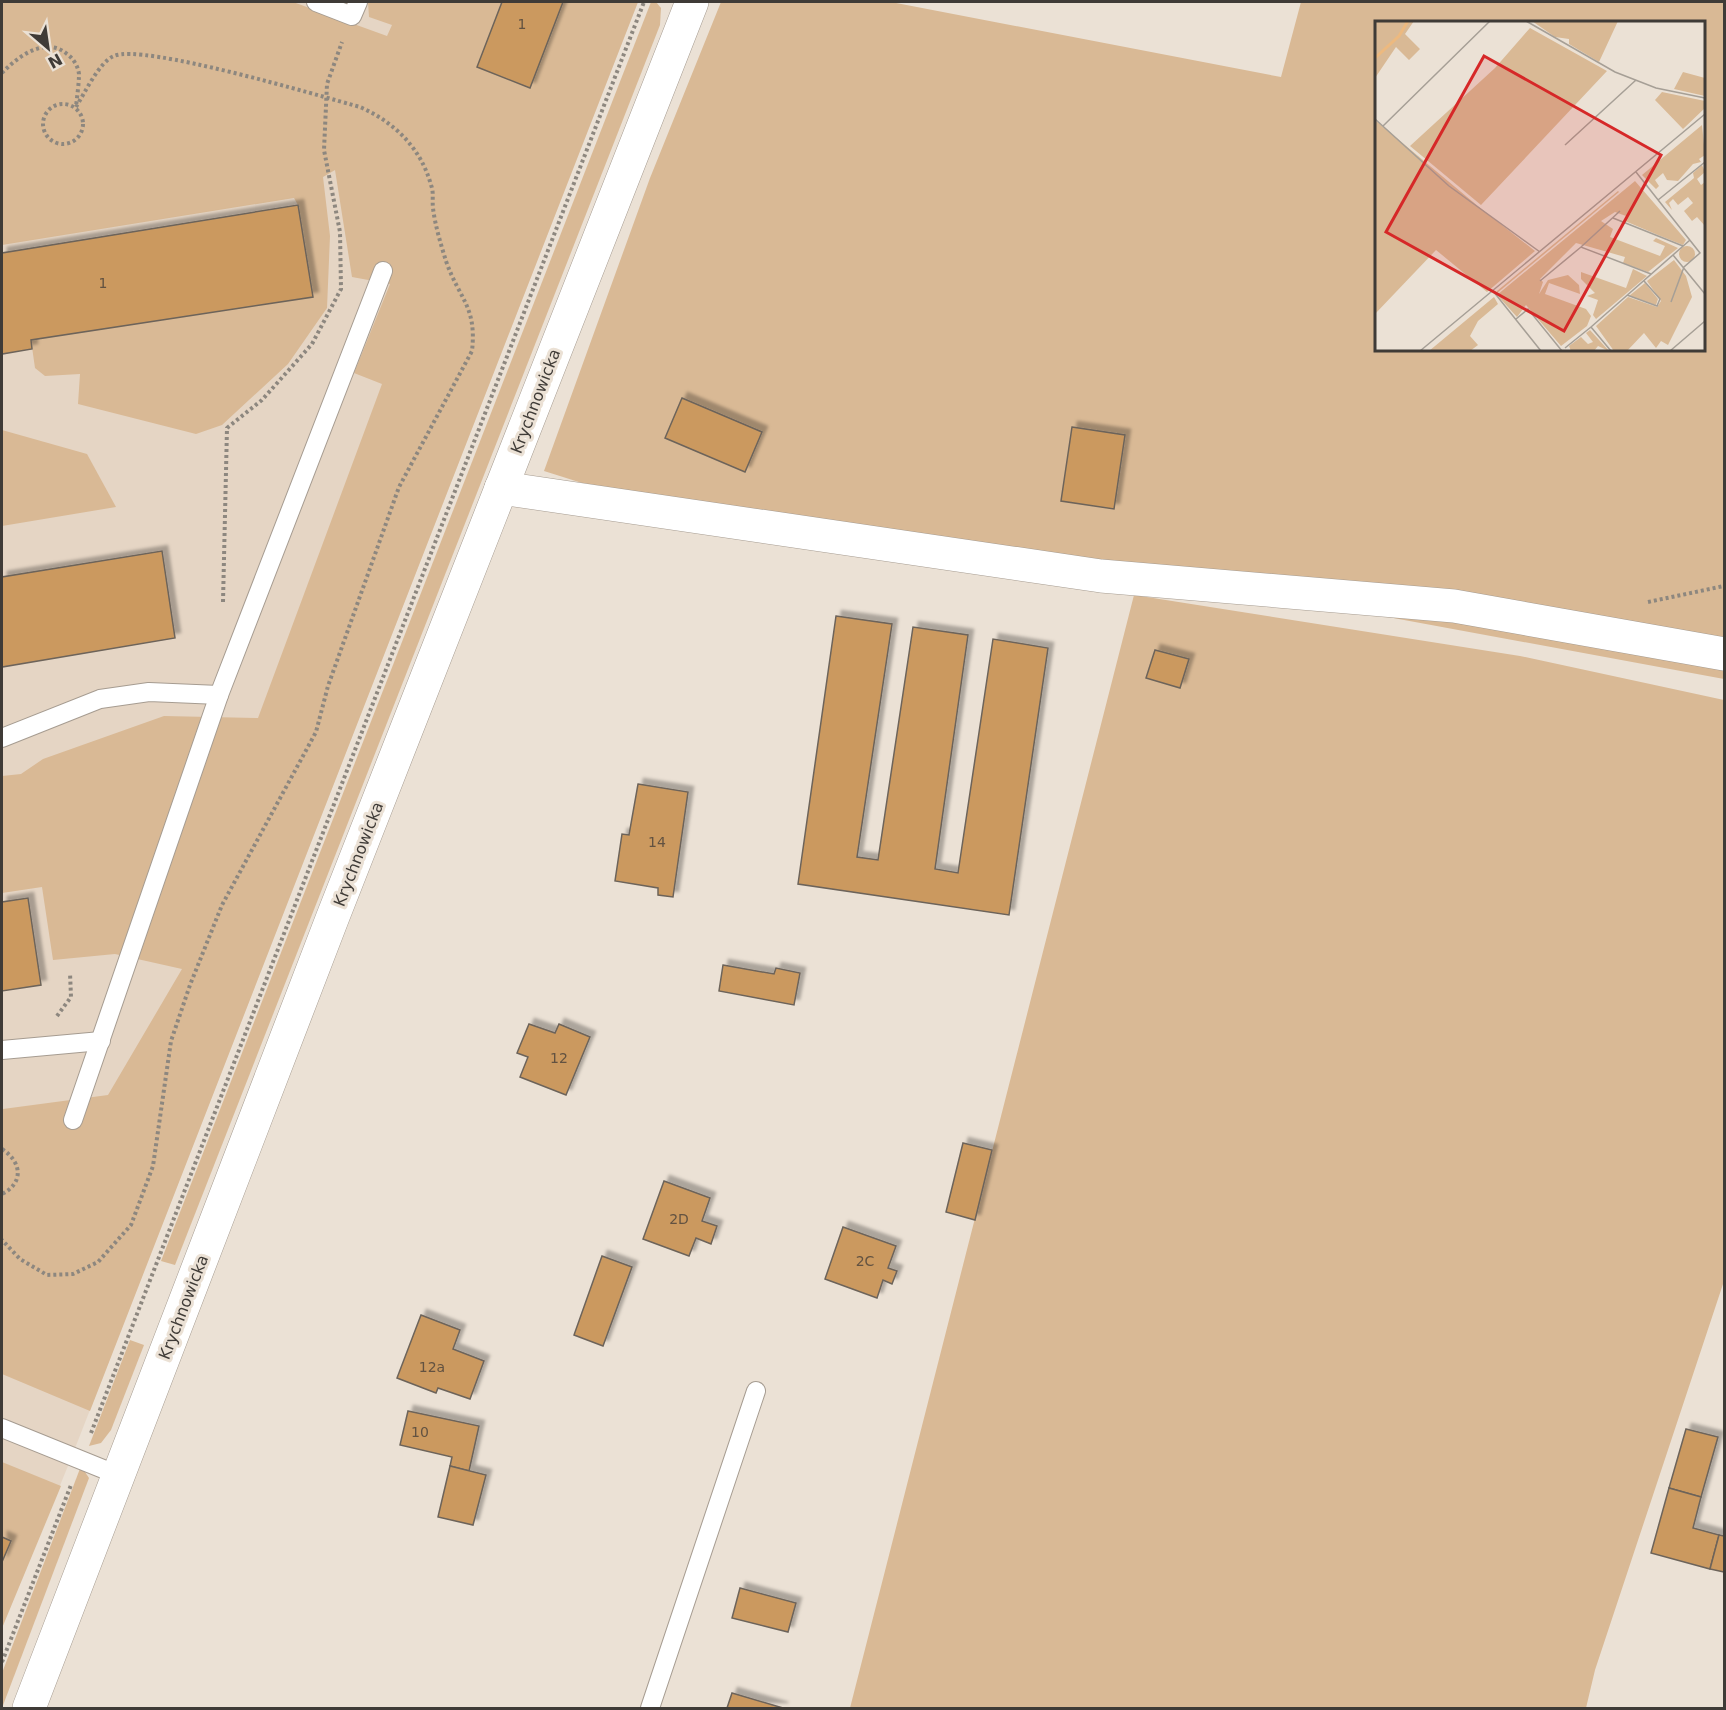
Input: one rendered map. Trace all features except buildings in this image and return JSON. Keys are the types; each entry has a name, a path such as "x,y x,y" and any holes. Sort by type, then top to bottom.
{"street":[{"name":"Krychnowicka","path":"29,1708 501,488 692,2"},
{"path":"501,488 1101,576 1454,606 1725,654"}],"lane":[{"path":"316,2 355,9"},
{"path":"73,1120 219,695 383,271"},
{"path":"2,738 100,699 149,692 219,695"},
{"path":"2,1050 101,1041"},
{"path":"650,1708 756,1391"},
{"path":"2,1428 118,1475"}],"path":[{"path":"2,1662 644,2"},
{"path":"219,613 223,602 227,428 262,400 312,344 341,289 340,232 324,150 327,84 355,9"},
{"path":"64,103 76,107 83,116 83,128 78,138 67,144 55,143 46,136 42,125 44,113 53,105 64,103"},
{"path":"2,1149 13,1156 19,1171 15,1184 2,1194"},
{"path":"2,1240 20,1259 46,1275 74,1274 98,1262 131,1225"}],"shaded area":[{"path":"2,2 638,2 72,1456 2,1628"},
{"path":"2,2 293,2 387,36 392,25 369,17 368,2 638,2 90,1411 2,1374 2,1101 3,1109 108,1095 182,969 115,954 53,960 42,887 2,893 2,776 21,774 43,759 164,716 258,718 382,384 354,373 390,284 352,277 335,170 323,177 330,236 327,308 288,364 222,425 196,434 78,404 80,374 45,376 35,368 31,340 313,296 298,205 294,198 2,245"},
{"path":"651,2 656,2 661,8 660,25 175,1265 161,1261"},
{"path":"721,2 891,2 1281,77 1301,2 1724,2 1724,679 1144,572 582,483 544,471 650,178"},
{"path":"2,430 87,454 116,507 2,526"},
{"path":"1134,595 1520,656 1724,700 1724,1281 1595,1670 1586,1708 850,1708"},
{"path":"130,1340 144,1345 111,1430 101,1443 89,1446"},
{"path":"2,1462 61,1486 2,1628"},
{"path":"81,1466 89,1478 2,1708 2,1673"}]}
